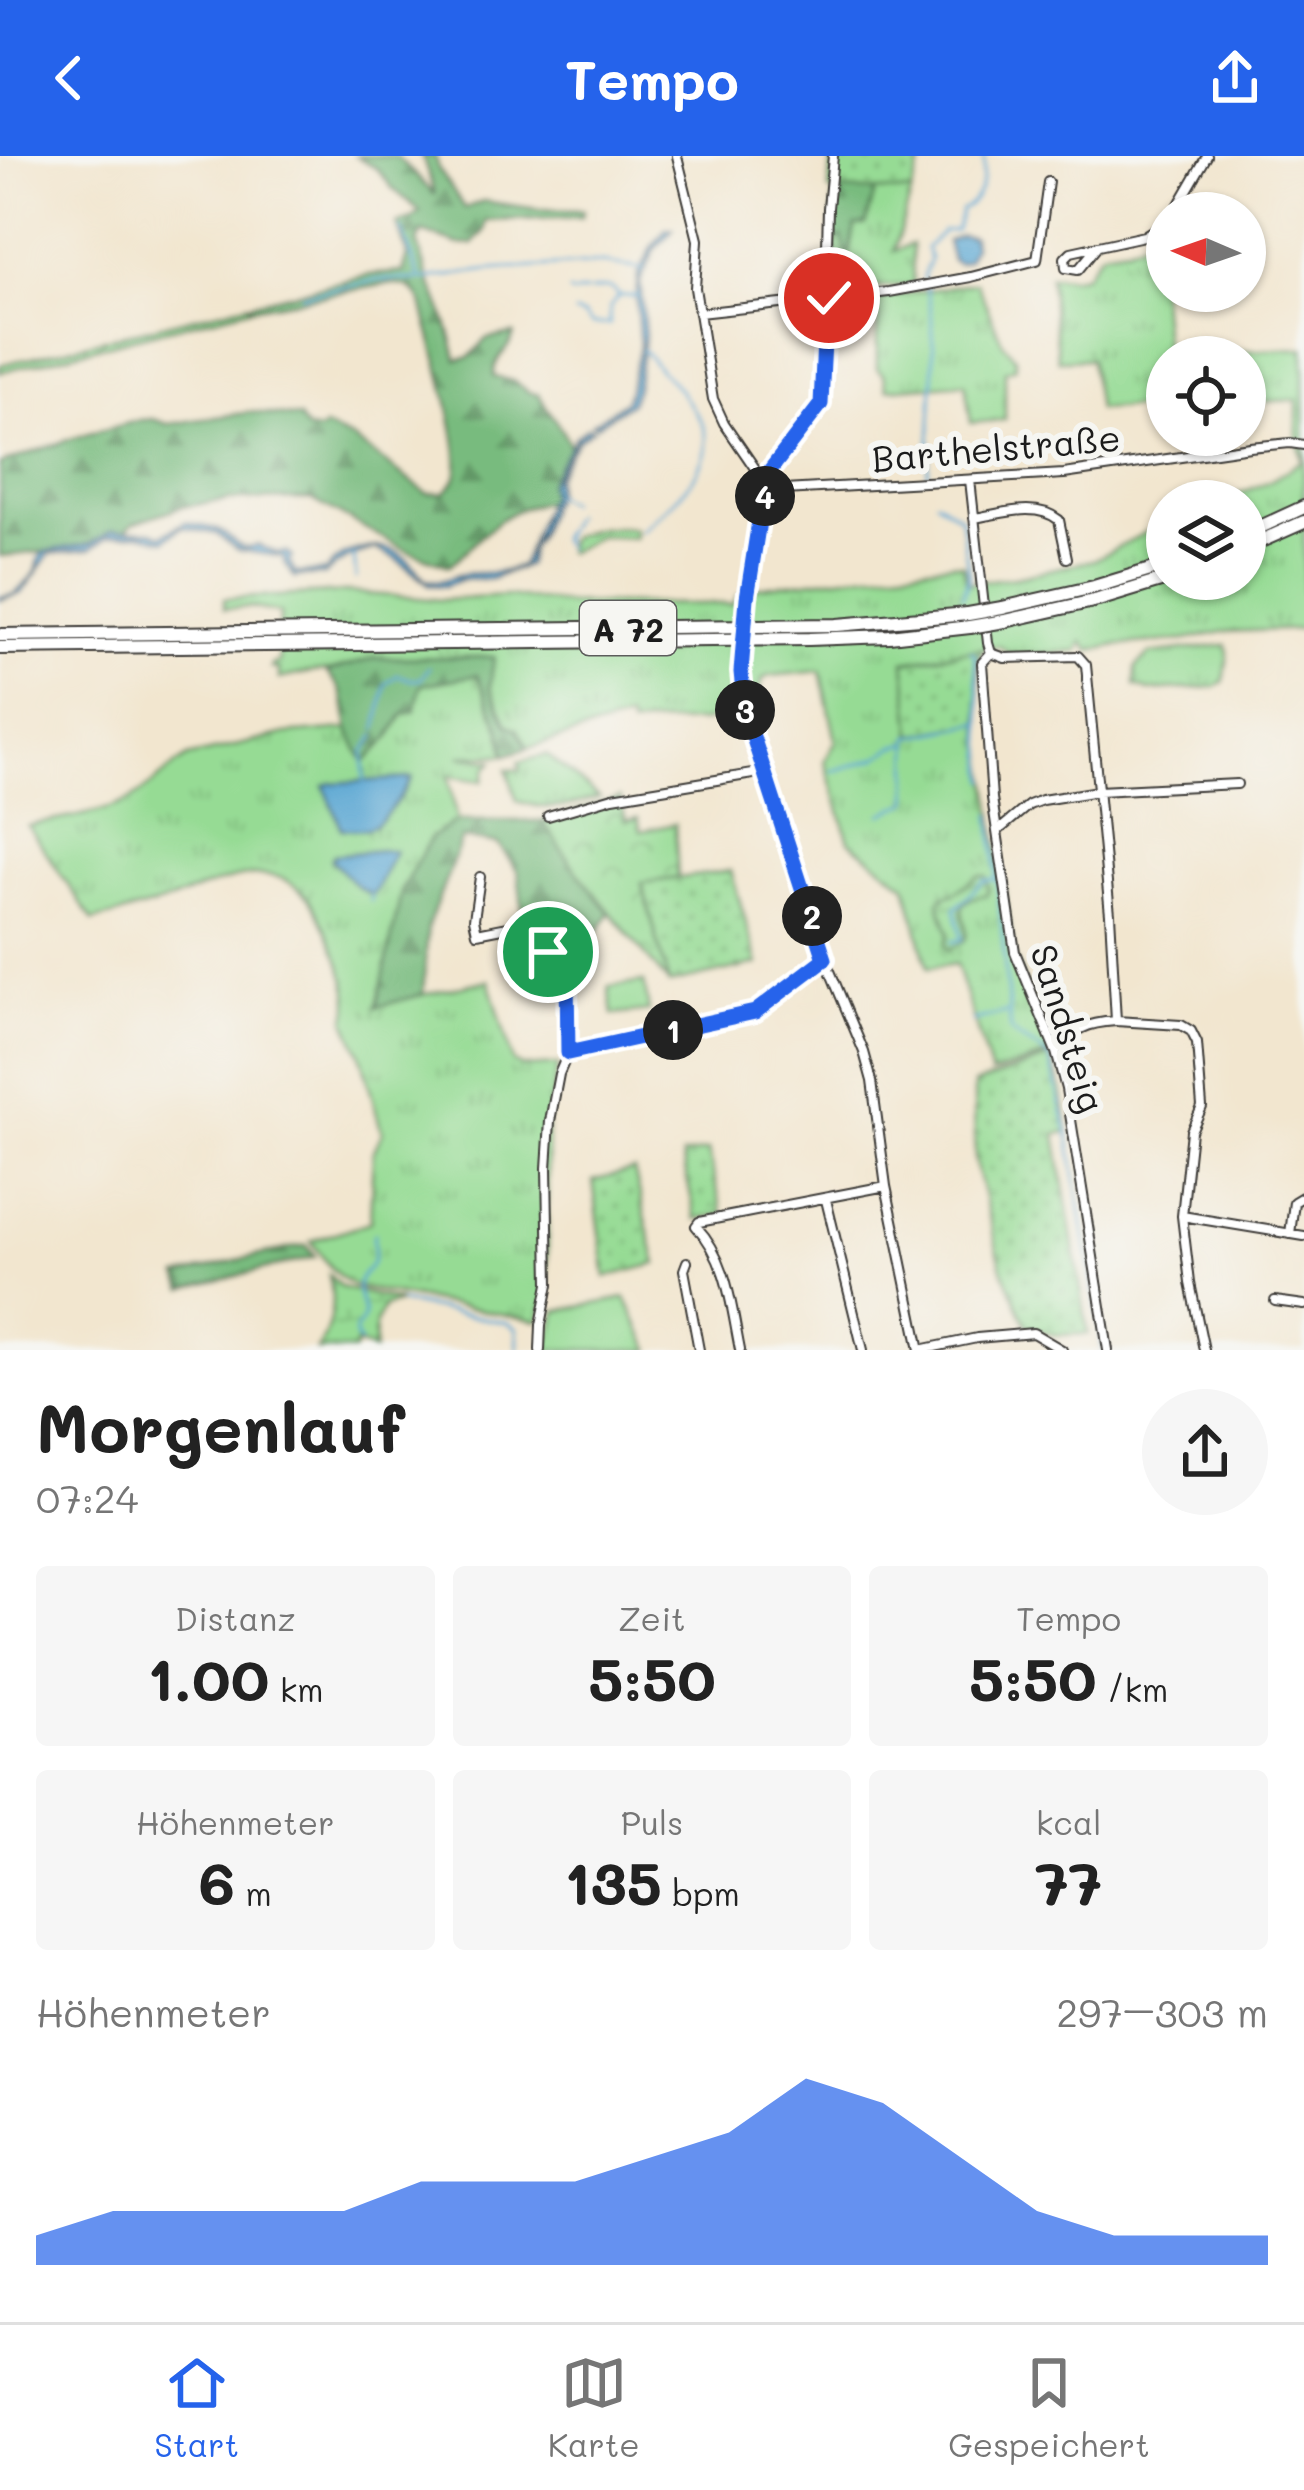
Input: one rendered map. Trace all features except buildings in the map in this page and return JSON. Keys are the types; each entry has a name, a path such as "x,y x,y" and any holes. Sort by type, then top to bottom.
{"highway":[{"path":"1266,524 1304,507"},
{"path":"1266,539 1304,522"},
{"name":"A 72","path":"1004,615 1146,571"},
{"name":"A 72","path":"0,648 889,636 1080,605 1146,585"},
{"name":"A 72","path":"0,635 969,621"}],"street":[{"path":"676,156 698,240 695,288 718,412 765,483"},
{"path":"833,156 821,404 765,483 747,598 741,672 745,712 825,959 865,1052 886,1186 920,1350 1033,1333 1062,1350"},
{"path":"1186,192 1207,156"},
{"path":"699,313 926,285 1037,260 1048,182"},
{"path":"1096,247 1146,235"},
{"name":"Barthelstraße","path":"765,483 784,490 1064,474 1250,447 1304,445"},
{"name":"Sandsteig","path":"970,480 992,652 982,670 992,798 1015,952 1056,1052 1074,1129 1108,1350"},
{"path":"974,518 1036,509 1049,512 1059,520 1067,558"},
{"path":"992,652 1005,658 1073,656 1084,661 1116,1021"},
{"path":"548,817 614,797 765,772"},
{"path":"998,831 1042,800 1098,791 1238,784"},
{"path":"480,877 475,898 477,933 518,925 567,974 568,1053 550,1120 549,1284 540,1350"},
{"path":"568,1053 755,1012 825,959"},
{"path":"1056,1052 1084,1026 1116,1021 1181,1025 1197,1043 1202,1107 1191,1131 1182,1216 1204,1350"},
{"path":"740,1350 719,1256 697,1226 699,1222 886,1186"},
{"path":"1290,1234 1294,1202 1304,1196"},
{"path":"826,1200 863,1350"},
{"path":"1182,1216 1304,1236"},
{"path":"687,1262 684,1270 699,1350"},
{"path":"1275,1300 1304,1305"}],"green space":[{"path":"356,156 396,156 435,195 422,156 436,156 438,168 465,208 483,201 583,210 582,217 486,221 485,231 473,244 459,245 422,232 417,242 457,359 470,357 486,339 514,334 494,377 539,394 567,439 570,446 548,483 545,503 504,517 449,566 407,551 311,499 228,500 180,507 80,546 0,556 0,464 140,420 168,424 252,412 299,418 306,429 324,427 354,440 427,493 443,493 450,487 457,466 452,421 422,303 412,290 388,284 251,308 247,304 368,275 403,272 408,256 397,224 420,211 377,169"},
{"path":"832,156 923,156 912,192 829,190"},
{"path":"833,190 875,191 866,224 855,226 850,253 842,237 833,241"},
{"path":"875,191 912,192 894,251 912,244 913,284 839,292 834,288 836,240 855,225 866,224"},
{"path":"1146,240 1146,312 1161,312 1163,336 1146,336 1146,407 1097,410 1090,359 1058,360 1049,276 1084,275 1102,251"},
{"path":"976,282 1016,367 1005,371 1005,420 971,423 965,383 887,389 877,368 877,299"},
{"path":"247,304 251,308 0,372 0,365"},
{"path":"1304,348 1304,629 1223,632 1091,651 1083,642 1072,652 1012,654 999,646 905,661 913,735 980,723 1014,955 1052,1054 991,1074 956,964 928,968 906,885 849,841 825,761 836,741 821,671 769,676 763,679 756,701 703,722 630,727 628,719 528,748 517,729 508,725 490,687 493,658 376,658 341,670 279,679 279,669 271,668 279,663 280,613 250,607 224,609 224,599 347,592 442,600 507,596 570,604 733,604 737,596 757,587 953,563 963,565 967,583 1016,577 1094,560 1146,532 1146,600 1266,600 1266,483 1302,461 1297,400 1266,401 1266,350"},
{"path":"596,528 635,529 635,538 600,536 565,551 570,537"},
{"path":"1226,645 1224,682 1215,687 1149,691 1135,686 1136,667 1150,654"},
{"path":"983,648 978,663 980,723 913,735 905,662"},
{"path":"494,657 490,687 508,725 517,729 528,748 505,755 501,730 477,675 421,685 415,711 403,715 365,762 351,735 340,690 326,672 376,658"},
{"path":"478,674 501,730 505,755 459,756 493,761 483,781 448,776 457,821 431,837 377,1005 489,980 513,1062 523,1067 558,1065 547,1120 548,1285 539,1321 357,1287 336,1274 311,1241 370,1222 373,1153 382,1133 361,1055 346,1020 349,1001 343,970 304,893 276,877 247,876 93,921 28,826 121,804 188,757 286,734 348,729 364,761 388,739 421,685"},
{"path":"547,755 599,797 558,807 517,801 507,769 521,770 519,762"},
{"path":"620,798 626,820 638,818 641,831 675,824 678,878 642,884 669,984 573,866 543,821"},
{"path":"457,821 543,821 610,913 573,970 524,924 518,872 498,844 462,838 428,926 423,994 377,1007 402,889 431,837"},
{"path":"731,871 758,964 669,984 642,883"},
{"path":"978,876 986,876 989,889 986,895 965,902 965,939 948,950 949,934 939,903"},
{"path":"644,982 649,1011 613,1015 609,987"},
{"path":"1051,1057 1068,1131 1056,1135 1088,1334 1054,1335 1027,1326 1002,1268 975,1162 974,1085"},
{"path":"708,1151 723,1214 696,1219 682,1156"},
{"path":"634,1170 657,1264 606,1277 593,1181"},
{"path":"306,1245 315,1257 184,1289 179,1276 238,1260"},
{"path":"329,1275 341,1287 401,1302 384,1306 375,1324 374,1350 356,1344 354,1350 317,1350 331,1314"},
{"path":"626,1298 651,1350 547,1350 557,1311"}],"water":[{"path":"666,229 673,229 656,248 640,281 645,334 636,388 630,403 592,424 625,401 640,345 638,276"},
{"path":"961,235 972,237 973,247 967,260 958,263 952,260 947,241"},
{"path":"593,429 577,440 555,478 554,494 527,565 491,579 430,585 376,549 342,561 326,575 295,578 284,557 238,550 217,534 182,527 165,540 118,535 91,549 50,554 22,593 0,600 24,585 36,572 40,556 48,551 92,543 112,530 162,535 185,522 221,532 240,546 286,552 295,573 326,571 344,555 370,547 389,549 426,580 507,570 522,564 549,495 548,484 576,436"},
{"path":"412,778 384,817 362,829 342,829 324,786 331,783"},
{"path":"395,851 371,895 331,860 334,855"}],"waterway":[{"path":"928,474 933,347 923,277 930,259 926,248 943,231 956,230 961,210 974,201 981,187 984,156"},
{"path":"401,229 420,278"},
{"path":"302,295 379,280 489,270 602,263 642,269"},
{"path":"591,291 607,288 619,296 638,296"},
{"path":"576,293 587,291"},
{"path":"569,292 573,294"},
{"path":"586,318 592,324 610,324 610,307 619,296"},
{"path":"575,313 585,316"},
{"path":"641,531 696,474 706,446 699,418 642,350"},
{"path":"554,495 568,503"},
{"path":"936,500 961,518 969,576 962,597"},
{"path":"566,549 560,539 573,515"},
{"path":"354,556 356,578"},
{"path":"971,651 987,781"},
{"path":"377,729 386,684 398,675 421,679 429,667"},
{"path":"882,814 909,802 910,737 980,723"},
{"path":"364,781 364,752 376,735"},
{"path":"833,771 909,743"},
{"path":"991,814 1011,1031 1050,1058 1069,1137 1103,1350"},
{"path":"952,942 962,939 955,909 983,881 995,879"},
{"path":"371,895 371,901"},
{"path":"973,1021 1006,1013"},
{"path":"360,1343 355,1330 364,1311 358,1287 372,1261 374,1234"},
{"path":"400,1302 508,1323 517,1329 518,1350"}],"route":[{"path":"548,952 567,974 568,1053 755,1012 825,959 745,712 741,672 765,483 821,404 829,298"}]}
